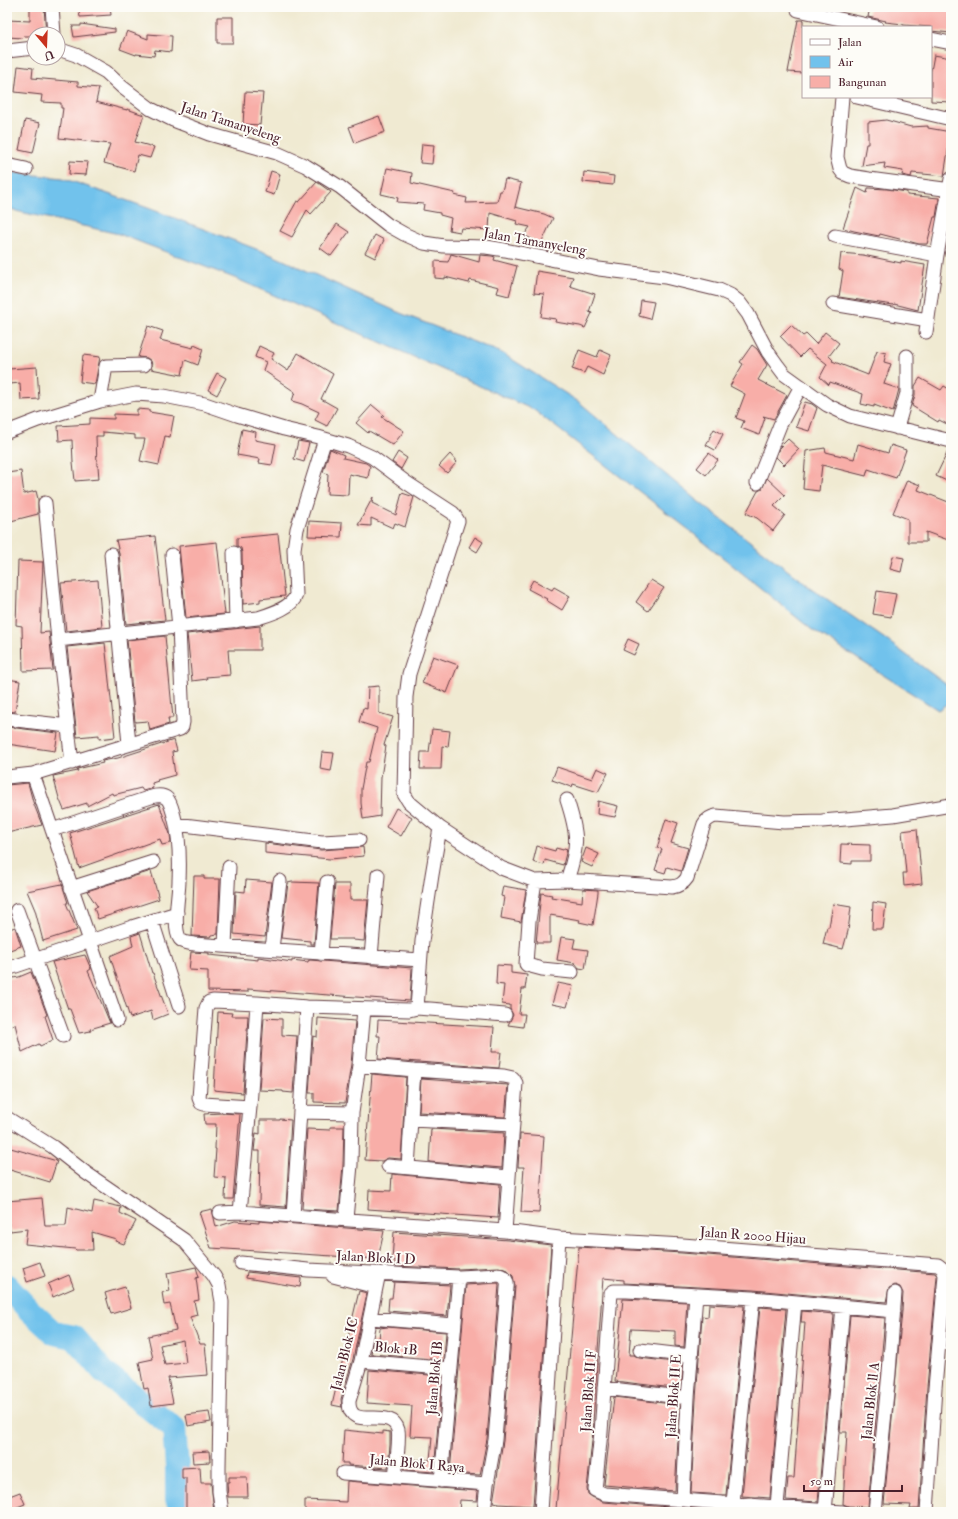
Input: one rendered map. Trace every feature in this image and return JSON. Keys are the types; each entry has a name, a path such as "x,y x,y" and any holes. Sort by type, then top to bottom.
{"street":[{"path":"52,7 53,26"},
{"path":"798,10 872,26"},
{"path":"932,38 951,43"},
{"path":"7,51 26,49"},
{"name":"Jalan Tamanyeleng","path":"66,52 76,55 106,72 122,87 151,109 173,120 209,134 277,153 306,166 340,187 388,225 424,243 444,246 486,247 506,250 599,269 665,277 719,290 730,295 739,302 748,314 778,366 790,379 827,405 850,416 951,441"},
{"path":"833,304 927,326 937,255 950,186 869,179 850,176 843,173 836,157 842,98"},
{"path":"861,98 951,119"},
{"path":"7,165 26,169"},
{"path":"835,236 937,255"},
{"path":"897,428 907,393 907,356"},
{"path":"100,401 106,366 144,365"},
{"path":"757,483 780,425 800,386"},
{"path":"7,432 100,401 136,394 164,396 205,404 270,425 348,446 372,457 407,483 453,513 458,520 409,674 406,697 404,794 409,802 440,828 501,868 535,881 567,880 678,886 684,883 687,878 706,820 716,816 784,822 822,821 893,815 951,806"},
{"path":"58,640 258,618 289,604 294,599 296,592 294,549 297,529 325,439"},
{"path":"45,503 58,640 72,763"},
{"path":"234,553 236,621"},
{"path":"111,554 129,744"},
{"path":"7,777 34,774 180,729 182,727 183,718 179,627 172,555"},
{"path":"7,719 68,726"},
{"path":"34,774 89,941 117,1020"},
{"path":"52,830 160,795 169,800 171,804 179,840 177,929 179,938 182,940 187,942 321,954 420,960"},
{"path":"567,800 575,830 576,848 567,880"},
{"path":"176,824 322,842 359,840"},
{"path":"417,1008 420,960 440,828"},
{"path":"72,888 153,862"},
{"path":"225,945 230,867"},
{"path":"371,957 378,876"},
{"path":"272,949 280,881"},
{"path":"535,881 529,921 526,964 542,969 572,972"},
{"path":"321,954 327,882"},
{"path":"17,910 63,1036"},
{"path":"7,969 177,913"},
{"path":"152,921 179,1006"},
{"path":"250,1107 204,1104 200,1099 207,1005 209,1002 257,1003 307,1008 409,1010 417,1008 505,1015"},
{"path":"240,1212 250,1107 257,1003"},
{"path":"292,1216 307,1008"},
{"path":"346,1219 351,1165 352,1113 360,1065 364,1009"},
{"path":"360,1065 504,1076 513,1078 516,1082 505,1231"},
{"path":"408,1168 414,1070"},
{"path":"300,1112 352,1113"},
{"path":"7,1118 53,1147 86,1173 184,1240 214,1276 222,1302 219,1466 222,1512"},
{"path":"411,1120 513,1125"},
{"path":"388,1166 510,1177"},
{"name":"Jalan R 2000 Hijau","path":"220,1213 240,1212 346,1219 505,1231 559,1238 683,1245 938,1266 943,1269 945,1275 935,1388 927,1512"},
{"path":"541,1512 559,1238"},
{"name":"Jalan Blok I D","path":"241,1263 308,1270 459,1277 503,1276 508,1281 495,1440 487,1484"},
{"path":"308,1270 376,1287"},
{"name":"Jalan Blok IC","path":"378,1273 361,1361 349,1402 350,1412 353,1415 360,1417 389,1419 394,1422 398,1431 395,1477"},
{"name":"Jalan Blok IB","path":"441,1481 459,1277"},
{"name":"Jalan Blok II F","path":"683,1500 599,1492 595,1490 595,1485 611,1293 614,1291 627,1291 696,1295"},
{"name":"Jalan Blok ll A","path":"875,1512 895,1293"},
{"path":"696,1295 753,1298 894,1311"},
{"name":"Jalan Blok II E","path":"683,1500 688,1398 696,1295"},
{"path":"733,1503 753,1298"},
{"path":"777,1506 795,1302"},
{"path":"825,1512 843,1306"},
{"path":"370,1318 454,1325"},
{"path":"640,1350 691,1356"},
{"name":"Blok 1B","path":"361,1361 451,1369"},
{"path":"604,1388 688,1398"},
{"name":"Jalan Blok I Raya","path":"344,1473 487,1484"},
{"path":"484,1512 487,1484"},
{"path":"683,1500 777,1506 825,1512 843,1512"}],"water":[{"path":"7,172 63,178 148,208 272,255 400,313 502,353 579,402 695,499 808,586 885,639 951,688 951,701 938,710 811,629 684,526 534,410 237,279 119,234 7,209"}],"building":[{"path":"30,7 44,7 45,26 26,26 26,36 23,38 7,37 7,20 30,21"},
{"path":"78,7 110,7 111,15 80,17"},
{"path":"870,7 920,7 940,10 941,7 951,7 951,33 932,31 932,26 903,25 868,17"},
{"path":"217,17 233,17 233,43 217,43"},
{"path":"798,20 803,20 802,73 788,72"},
{"path":"81,24 115,29 115,32 74,37 72,26 81,26"},
{"path":"127,31 148,39 148,34 172,36 171,52 155,50 154,56 136,55 120,49"},
{"path":"934,55 951,58 951,102 931,101 932,66"},
{"path":"18,66 33,68 32,78 78,82 78,86 99,88 96,102 127,109 144,115 135,142 154,147 150,158 138,155 134,171 104,163 110,144 59,138 63,108 61,108 61,103 41,102 42,95 15,92"},
{"path":"245,92 263,93 260,125 243,124"},
{"path":"379,116 385,132 355,143 349,127"},
{"path":"25,120 40,123 33,153 19,150"},
{"path":"886,120 911,127 928,126 928,128 951,132 944,176 912,173 911,177 902,175 903,171 884,168 885,163 862,166 866,144 868,144 868,122"},
{"path":"422,144 434,145 432,164 420,163"},
{"path":"70,161 88,162 86,175 69,174"},
{"path":"387,168 412,173 411,183 455,193 454,195 467,198 466,203 497,202 505,179 521,183 515,207 544,214 553,218 541,244 524,235 530,227 516,224 517,221 490,213 489,230 461,228 460,232 449,230 451,218 440,215 440,213 423,210 424,204 397,202 398,198 381,194"},
{"path":"271,171 280,174 274,195 265,192"},
{"path":"584,172 614,176 613,185 583,182"},
{"path":"317,182 331,192 311,214 307,210 292,237 280,231 297,201 299,202"},
{"path":"857,188 867,193 868,188 887,189 907,192 907,195 939,198 936,217 934,217 927,244 919,244 880,234 879,236 843,228"},
{"path":"337,224 349,232 331,256 320,248"},
{"path":"375,235 384,240 375,258 365,253"},
{"path":"841,253 863,255 901,263 901,261 925,265 918,310 894,304 839,297 843,271 839,269"},
{"path":"451,254 479,262 480,255 492,256 495,257 494,260 517,266 509,296 497,293 499,287 470,280 469,283 445,277 445,279 435,278 435,261 448,262"},
{"path":"537,271 573,277 570,286 595,294 589,312 592,313 585,328 555,322 556,319 541,317 544,294 534,293"},
{"path":"641,300 654,302 650,319 639,316"},
{"path":"791,325 803,336 806,334 816,344 825,332 839,343 829,356 833,360 832,361 868,375 877,351 886,353 884,362 891,364 884,384 899,389 893,412 874,405 874,407 861,404 863,394 830,382 829,385 820,377 827,364 808,349 800,357 780,336"},
{"path":"148,326 163,331 160,340 193,348 194,345 203,349 198,365 185,360 182,375 151,369 151,361 147,358 138,357"},
{"path":"752,345 757,349 767,365 758,380 787,395 774,419 763,416 765,418 759,435 741,428 744,421 736,418 745,394 730,386 743,364 740,362"},
{"path":"259,346 274,353 271,359 288,371 298,353 333,374 321,399 337,408 327,426 315,420 319,412 292,401 295,392 263,370 266,362 255,357"},
{"path":"579,350 597,357 600,350 611,355 603,375 587,367 584,373 572,369"},
{"path":"83,355 100,357 95,384 80,382"},
{"path":"37,367 39,399 21,400 20,383 10,384 9,369"},
{"path":"217,373 226,378 217,395 208,390"},
{"path":"920,378 941,390 944,386 951,390 951,426 939,420 938,422 912,406 915,395 915,386"},
{"path":"805,402 812,404 817,408 809,431 796,427"},
{"path":"372,405 384,415 382,417 404,431 393,445 369,431 368,433 356,423"},
{"path":"137,409 149,410 149,412 174,416 170,437 165,436 159,465 140,461 145,439 135,439 135,435 103,432 103,436 96,436 99,479 75,481 72,440 59,441 58,426 90,424 90,418 114,419 114,414 137,415"},
{"path":"242,429 256,432 255,440 276,444 272,465 259,463 260,459 237,455"},
{"path":"714,429 723,434 715,450 706,445"},
{"path":"788,439 799,449 784,465 776,457 779,448"},
{"path":"298,441 309,443 304,462 294,459"},
{"path":"858,444 888,453 891,445 906,450 896,478 868,469 866,476 822,465 819,491 803,489 806,451 825,448 826,452 854,459"},
{"path":"330,449 344,455 343,458 366,463 370,466 368,478 349,474 348,495 327,494 328,474 323,472"},
{"path":"949,449 951,449 951,483 936,476"},
{"path":"398,452 407,458 401,469 392,462"},
{"path":"709,453 718,460 706,475 697,468"},
{"path":"450,454 457,462 447,473 439,466"},
{"path":"21,471 24,494 36,491 38,499 38,514 7,522 7,500 9,500 7,473"},
{"path":"767,478 785,495 774,506 785,515 773,531 757,518 746,513 758,491 762,489"},
{"path":"907,480 920,485 918,490 951,503 951,541 926,532 926,542 908,542 908,519 893,513"},
{"path":"402,493 414,497 405,527 395,523 393,528 371,518 371,526 358,525 373,497 372,503 396,515"},
{"path":"309,521 342,523 341,537 308,536"},
{"path":"278,534 285,596 260,599 260,602 243,604 242,553 241,548 237,546 237,538"},
{"path":"155,536 165,620 126,624 119,553 116,540"},
{"path":"475,537 483,542 477,552 469,547"},
{"path":"217,542 225,614 186,618 179,546"},
{"path":"893,556 904,558 901,572 890,569"},
{"path":"18,561 43,562 40,633 49,632 53,670 23,671 22,626 16,625"},
{"path":"98,580 102,627 66,631 61,583"},
{"path":"533,580 552,590 554,587 570,596 562,610 546,600 547,599 528,589"},
{"path":"651,580 664,588 648,611 636,602"},
{"path":"877,591 896,594 891,617 873,614"},
{"path":"260,626 260,650 228,650 230,675 206,677 207,679 192,681 187,634"},
{"path":"165,636 173,718 168,718 169,724 150,730 148,721 135,722 127,640"},
{"path":"628,639 639,644 634,655 623,650"},
{"path":"105,643 115,737 99,739 99,735 77,737 67,647"},
{"path":"433,656 458,665 447,693 422,683"},
{"path":"7,679 20,681 15,712 7,711"},
{"path":"379,686 379,713 393,717 384,745 386,746 381,777 380,816 363,819 361,789 366,762 369,762 377,728 359,722 363,708 367,709 368,687"},
{"path":"8,727 58,733 55,751 7,744"},
{"path":"432,729 450,731 448,747 442,746 441,769 420,769 421,752 429,752"},
{"path":"174,740 177,751 172,752 175,775 157,780 158,781 152,783 153,788 143,791 141,788 113,795 112,793 87,806 87,803 64,810 53,776 78,771 77,769 103,763 102,761 118,758"},
{"path":"322,752 334,753 331,771 320,769"},
{"path":"557,767 592,779 597,768 608,773 598,792 573,784 572,787 552,780"},
{"path":"28,783 33,802 42,825 7,833 7,785"},
{"path":"598,801 618,806 615,817 597,814"},
{"path":"159,804 170,834 171,843 162,845 160,839 79,868 70,833"},
{"path":"396,808 412,817 401,836 386,827"},
{"path":"666,819 678,823 671,843 688,848 681,871 667,867 665,873 655,870 662,849 657,848"},
{"path":"917,829 922,884 904,886 903,873 906,873 902,831"},
{"path":"265,843 321,850 363,847 364,856 330,859 265,853"},
{"path":"841,844 870,845 870,861 852,861 852,864 840,863"},
{"path":"537,846 555,851 556,848 563,850 564,848 567,849 563,865 545,860 544,865 533,862"},
{"path":"586,848 599,854 592,867 581,862"},
{"path":"151,871 159,899 98,919 94,908 98,907 87,891"},
{"path":"194,876 204,876 204,879 220,879 218,934 211,935 210,937 192,936"},
{"path":"246,880 272,882 265,937 234,934 236,891 245,892"},
{"path":"288,883 319,883 314,944 310,944 310,941 281,938"},
{"path":"62,884 68,903 66,903 77,930 43,941 35,910 27,891"},
{"path":"335,884 350,884 350,900 368,900 364,941 353,939 330,939"},
{"path":"503,886 526,890 521,922 501,918 504,897 501,896"},
{"path":"583,889 598,890 593,925 579,922 580,920 550,915 550,943 536,943 541,893 552,895 551,897 582,902"},
{"path":"873,902 886,904 883,929 872,929"},
{"path":"833,904 851,907 848,931 843,949 823,944 827,927 829,927"},
{"path":"15,927 21,946 7,951 7,930"},
{"path":"140,933 152,973 168,1014 153,1020 151,1011 130,1018 110,956 133,946 131,936"},
{"path":"561,937 575,939 573,948 588,950 585,969 579,968 575,963 557,960"},
{"path":"191,952 258,960 258,957 292,962 292,960 308,962 310,960 412,968 410,1001 248,989 248,992 208,991 208,971 189,970"},
{"path":"85,955 91,969 88,971 110,1023 90,1029 91,1031 79,1033 70,1009 68,1009 52,962"},
{"path":"497,965 511,966 511,973 527,975 525,989 522,989 519,1014 525,1014 523,1027 508,1025 513,1015 510,1005 502,1004 504,985 496,984"},
{"path":"31,972 47,1015 45,1016 53,1040 40,1046 39,1044 22,1052 15,1024 10,1026 7,1016 7,979 19,977"},
{"path":"558,983 573,986 567,1007 552,1004"},
{"path":"218,1012 232,1013 231,1016 248,1016 243,1093 214,1090"},
{"path":"264,1018 282,1019 282,1035 297,1036 293,1093 259,1090"},
{"path":"318,1018 355,1021 351,1064 345,1103 314,1102 314,1093 309,1093 313,1036 317,1037"},
{"path":"378,1020 494,1027 492,1052 501,1052 499,1068 378,1059 380,1036 377,1036"},
{"path":"372,1074 406,1077 401,1159 388,1158 382,1161 365,1160"},
{"path":"421,1079 508,1085 505,1117 419,1112"},
{"path":"204,1114 240,1114 233,1199 225,1199 226,1178 214,1177 216,1124 205,1124"},
{"path":"260,1120 291,1120 286,1207 259,1205 260,1151 254,1151 256,1133 260,1134"},
{"path":"330,1127 344,1127 343,1165 339,1211 302,1209 307,1129 330,1130"},
{"path":"431,1129 504,1133 502,1168 429,1162"},
{"path":"520,1134 544,1136 539,1213 521,1212 524,1167 518,1167"},
{"path":"7,1147 57,1161 50,1182 7,1169"},
{"path":"392,1174 500,1184 498,1218 368,1209 369,1190 391,1191"},
{"path":"42,1198 45,1226 66,1226 68,1207 92,1213 94,1201 121,1207 120,1213 136,1221 124,1244 115,1241 116,1239 92,1232 93,1250 76,1250 25,1244 27,1229 10,1231 7,1215 7,1201"},
{"path":"212,1209 216,1227 235,1221 259,1223 259,1221 384,1231 378,1259 211,1248 199,1212"},
{"path":"394,1232 508,1240 551,1245 533,1506 498,1504 493,1502 503,1441 515,1286 513,1276 507,1270 499,1267 459,1269 395,1266 395,1260 392,1260"},
{"path":"579,1247 682,1253 935,1273 937,1276 927,1387 919,1509 910,1509 911,1505 884,1504 902,1311 903,1293 900,1287 895,1285 889,1288 886,1302 753,1290 624,1283 624,1280 603,1278 594,1422 587,1489 588,1494 603,1502 736,1512 599,1512 556,1509"},
{"path":"40,1262 45,1276 27,1282 23,1268"},
{"path":"196,1267 199,1277 196,1278 199,1300 194,1301 197,1315 190,1317 200,1344 205,1344 208,1375 168,1378 173,1403 151,1406 148,1388 144,1389 139,1362 153,1359 148,1336 176,1330 170,1304 164,1305 162,1292 170,1291 167,1273","holes":["183,1340 186,1363 165,1365 160,1345"]},
{"path":"247,1272 301,1278 300,1287 246,1278"},
{"path":"69,1275 74,1288 53,1297 48,1284"},
{"path":"394,1282 450,1285 447,1316 388,1311 389,1298 392,1298"},
{"path":"498,1283 487,1439 480,1475 450,1473 466,1285"},
{"path":"125,1287 131,1308 111,1314 105,1293"},
{"path":"359,1291 367,1293 353,1359 341,1399 342,1407 332,1405"},
{"path":"623,1299 687,1302 684,1347 675,1346 675,1331 631,1329 629,1355 634,1355 639,1358 683,1363 681,1389 615,1381"},
{"path":"709,1304 744,1306 726,1495 691,1493 702,1316 708,1317"},
{"path":"760,1307 786,1309 770,1498 742,1496"},
{"path":"802,1311 834,1314 818,1502 786,1500 788,1478 794,1478 805,1322 801,1322"},
{"path":"850,1315 885,1318 868,1507 848,1506 843,1504 847,1432 840,1432"},
{"path":"387,1327 446,1332 444,1360 371,1354 373,1341 379,1341 380,1328"},
{"path":"369,1370 442,1376 434,1472 404,1470 405,1459 430,1460 432,1437 410,1436 412,1406 367,1403"},
{"path":"614,1397 680,1405 675,1491 604,1485"},
{"path":"209,1412 211,1422 188,1426 186,1415"},
{"path":"344,1430 383,1434 383,1431 390,1432 388,1468 348,1465 348,1463 342,1463"},
{"path":"209,1451 210,1462 193,1463 192,1452"},
{"path":"200,1467 201,1483 211,1483 214,1512 186,1512 186,1478 182,1478 182,1468"},
{"path":"229,1477 247,1477 248,1497 228,1497 227,1482 229,1482"},
{"path":"347,1481 478,1491 477,1501 460,1500 459,1512 305,1512 305,1500 346,1502"},
{"path":"20,1492 25,1504 7,1511 7,1497"}],"waterway":[{"path":"944,700 951,704"},
{"path":"7,1286 29,1310 54,1333 74,1337 103,1371 174,1428 177,1466 177,1499 185,1512"}]}
